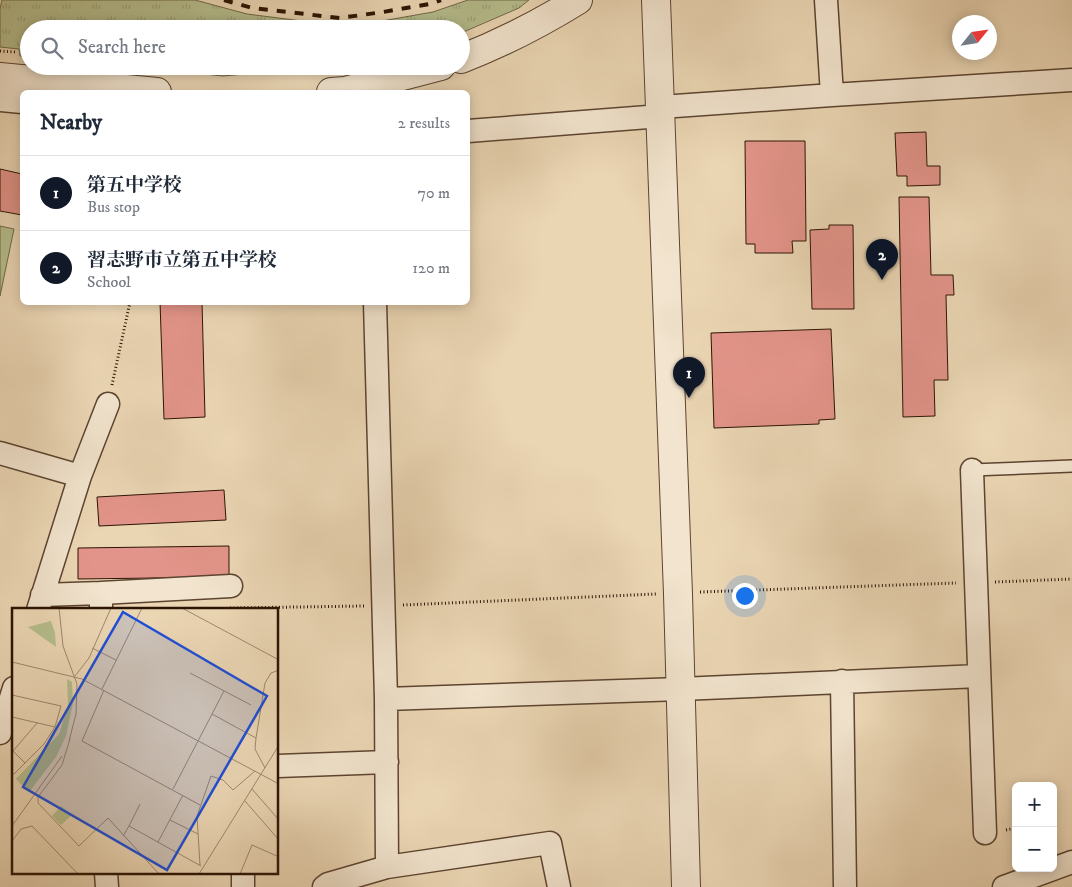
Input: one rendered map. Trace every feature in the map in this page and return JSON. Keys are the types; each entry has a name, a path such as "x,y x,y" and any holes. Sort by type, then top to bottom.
{"street":[{"path":"470,55 554,15 578,0"},
{"path":"656,0 678,594 686,887"},
{"path":"826,0 832,95"},
{"path":"348,90 406,75"},
{"path":"0,77 136,90"},
{"path":"470,131 832,95 1072,80"},
{"path":"0,100 20,102"},
{"path":"374,305 386,699 387,867"},
{"path":"108,404 80,476 40,602 101,601 231,586"},
{"path":"0,453 80,476"},
{"path":"972,470 985,833"},
{"path":"386,699 980,676"},
{"path":"842,681 845,887"},
{"path":"0,733 12,694"},
{"path":"279,766 387,762"},
{"path":"324,887 328,884 387,867 550,843 559,887"},
{"path":"1004,887 1072,862"},
{"path":"106,874 106,887"},
{"path":"242,874 243,887"}],"lane":[{"path":"972,470 1072,466"}],"path":[{"path":"0,51 16,52"},
{"path":"108,404 129,305"},
{"path":"226,608 383,606 1072,579"}],"green space":[{"path":"2,0 195,0 247,14 294,20 20,20 20,56 19,49 0,47 0,9"},
{"path":"468,0 529,0 519,8 470,29 470,20 388,20 433,12"},
{"path":"0,226 14,229 0,296"}],"building":[{"path":"926,132 927,166 940,166 940,185 907,186 907,176 897,176 895,133"},
{"path":"745,141 805,141 806,241 792,241 793,253 755,253 755,244 746,244"},
{"path":"0,169 20,174 20,215 0,211"},
{"path":"899,197 929,197 931,275 953,275 954,295 946,295 948,380 934,380 935,416 903,417"},
{"path":"829,225 853,225 854,309 812,309 810,230 829,229"},
{"path":"160,305 202,305 205,417 164,419"},
{"path":"831,329 835,419 819,420 819,424 714,428 711,333"},
{"path":"224,490 226,520 99,526 97,497"},
{"path":"229,546 229,577 78,579 78,548"}],"railway":[{"path":"224,0 252,8 340,18 430,4 441,0"}],"place":[{"name":"習志野市立第五中学校","path":"882,280"},
{"name":"第五中学校","path":"689,398"}]}
